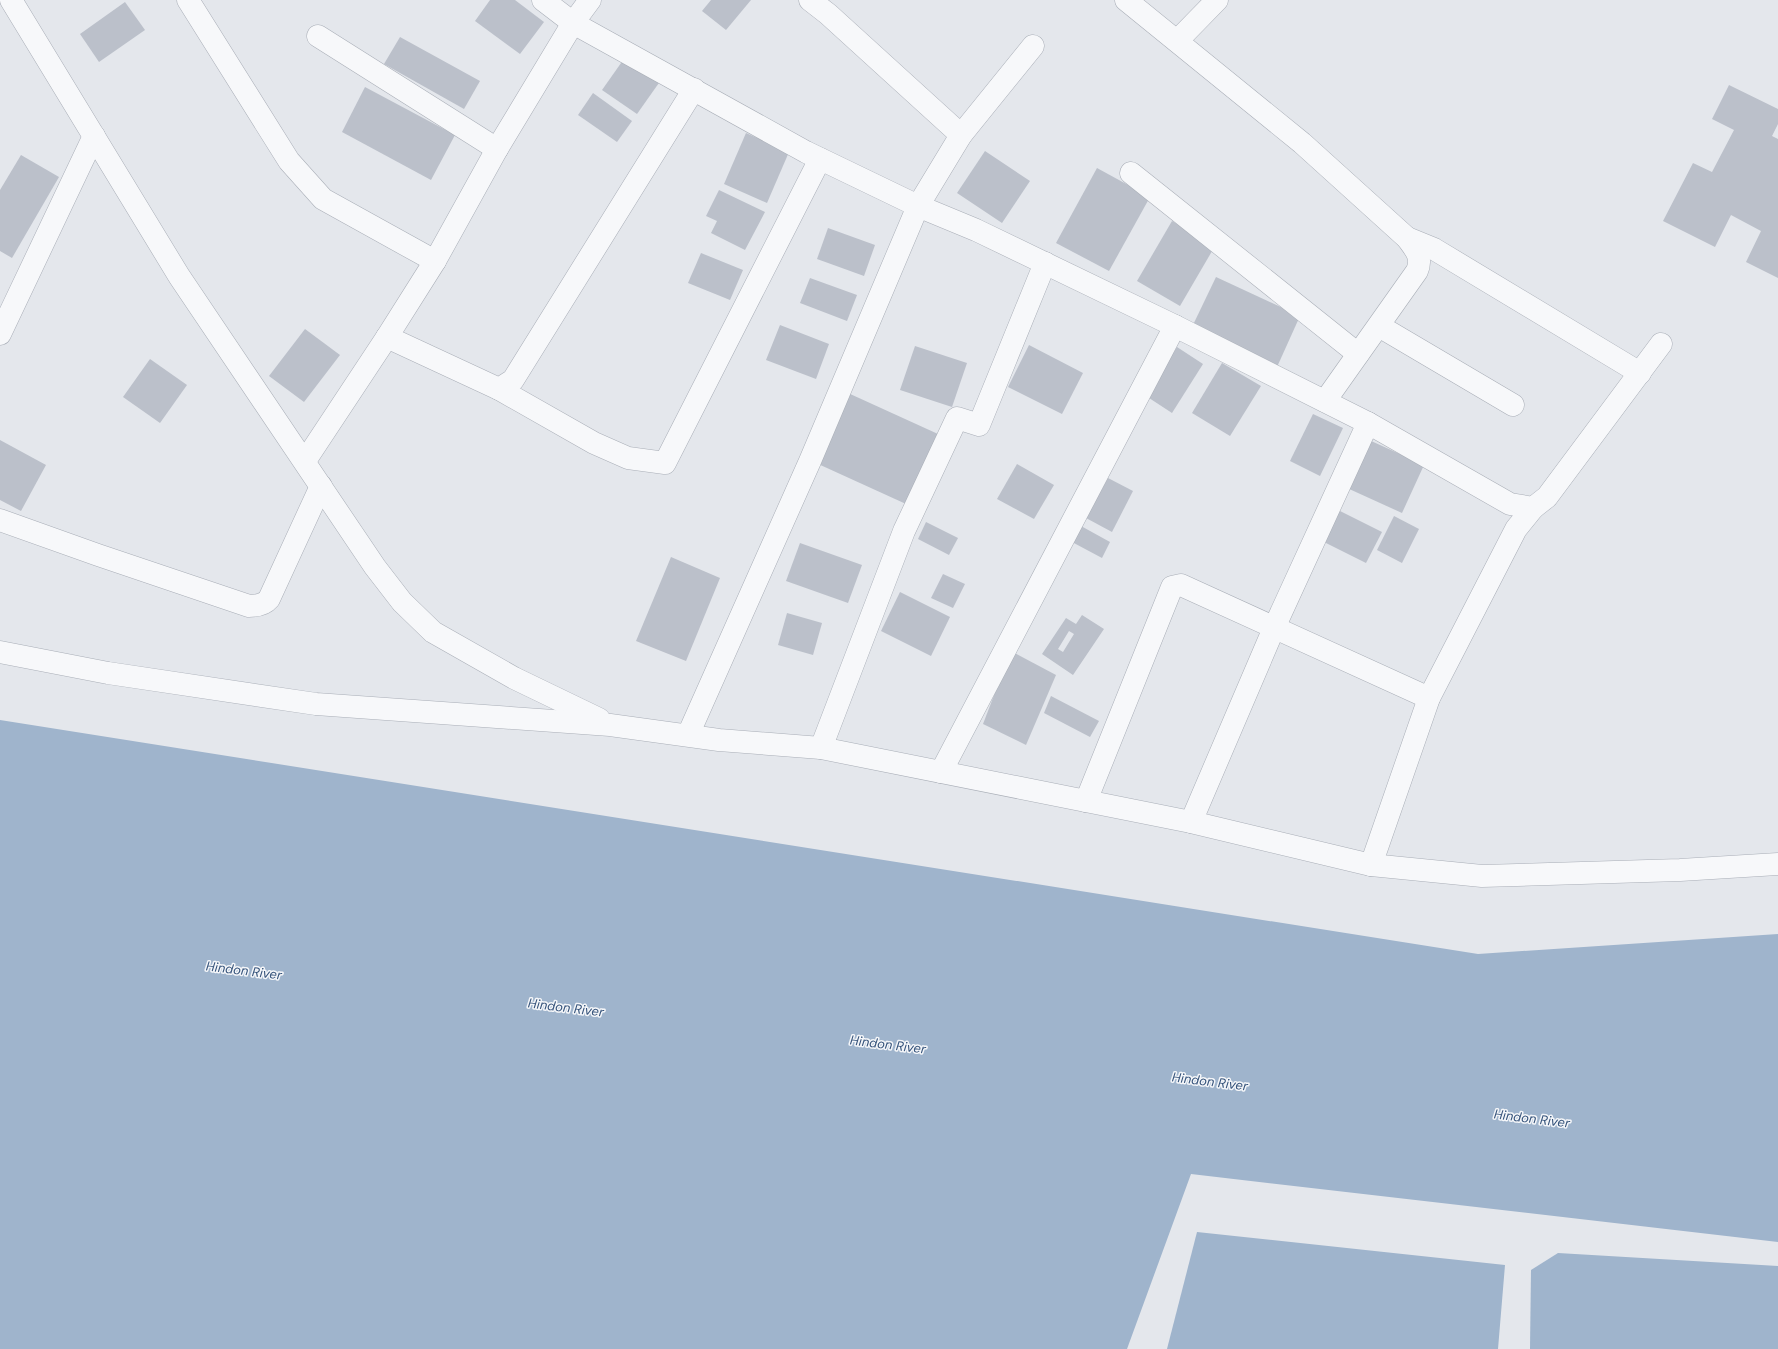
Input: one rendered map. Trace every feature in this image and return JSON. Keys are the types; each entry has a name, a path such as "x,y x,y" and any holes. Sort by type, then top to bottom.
{"street":[{"path":"11,0 180,276 321,486 402,602 433,632 514,678 610,725"},
{"path":"188,0 289,161 306,182 323,199 435,261"},
{"path":"543,0 573,23 820,159 918,206 976,230 1326,401 1368,423 1510,504 1533,508"},
{"path":"305,461 435,261 497,149 573,23 590,0"},
{"path":"810,0 828,14 961,135"},
{"path":"1126,0 1302,143 1407,238 1419,256 1420,264 1417,271 1326,401"},
{"path":"1177,41 1218,0"},
{"path":"318,36 497,149"},
{"path":"688,735 810,461 918,206 961,135 1033,46"},
{"path":"499,390 513,380 694,89"},
{"path":"0,334 94,136"},
{"path":"387,337 499,390 601,446 628,458 665,463 820,159"},
{"path":"1131,173 1358,354"},
{"path":"1407,238 1434,250 1640,373"},
{"path":"821,748 911,517 957,418 979,424 1045,263"},
{"path":"941,772 1174,326"},
{"path":"1379,326 1512,405"},
{"path":"1370,865 1429,698 1516,529 1533,508 1547,497 1661,344"},
{"path":"1191,822 1274,628 1368,423"},
{"path":"0,520 177,582 249,606 257,606 265,603 269,599 321,486"},
{"path":"1086,801 1172,587 1181,585 1429,698"},
{"path":"0,652 108,674 316,704 610,725 719,740 821,748 1191,822 1370,865 1482,876 1680,870 1778,864"}],"water":[{"name":"Hindon River","path":"0,720 1478,954 1778,934 1778,1242 1191,1174 1127,1349 0,1349"},
{"path":"1197,1232 1505,1265 1498,1349 1167,1349"},
{"path":"1558,1253 1778,1266 1778,1349 1530,1349 1531,1270"}],"building":[{"path":"490,0 515,0 544,22 520,54 475,21"},
{"path":"711,0 751,0 726,30 702,11"},
{"path":"125,2 145,30 99,62 80,34"},
{"path":"400,37 480,81 464,109 384,64"},
{"path":"626,56 661,80 637,114 602,90"},
{"path":"1729,85 1778,109 1778,124 1772,136 1778,139 1778,278 1746,262 1761,231 1731,215 1715,247 1663,221 1693,163 1712,172 1734,130 1712,119"},
{"path":"365,87 455,135 431,180 342,132"},
{"path":"593,93 632,121 617,142 578,115"},
{"path":"746,133 789,152 767,203 724,184"},
{"path":"985,151 1030,181 1002,223 957,193"},
{"path":"21,155 59,177 12,258 0,251 0,190"},
{"path":"1097,168 1150,197 1109,271 1056,243"},
{"path":"719,190 765,212 745,250 711,233 717,221 706,216"},
{"path":"1172,221 1215,246 1180,306 1137,281"},
{"path":"828,228 875,245 864,276 817,259"},
{"path":"701,253 743,270 730,300 688,283"},
{"path":"1216,277 1300,316 1277,367 1192,327"},
{"path":"810,278 857,295 847,321 800,303"},
{"path":"780,325 829,344 816,379 766,360"},
{"path":"305,329 340,355 304,402 269,376"},
{"path":"1029,345 1083,373 1062,414 1008,387"},
{"path":"915,346 967,363 952,407 900,390"},
{"path":"1177,347 1203,364 1172,413 1146,396"},
{"path":"150,359 187,385 160,423 123,397"},
{"path":"1222,363 1261,386 1230,436 1192,413"},
{"path":"848,393 938,434 906,504 816,463"},
{"path":"1313,414 1343,428 1320,476 1290,461"},
{"path":"0,440 46,465 21,511 0,500"},
{"path":"1369,440 1424,465 1402,513 1347,488"},
{"path":"1017,464 1054,485 1034,519 997,499"},
{"path":"1108,478 1133,491 1112,532 1086,518"},
{"path":"1336,509 1382,532 1366,563 1320,540"},
{"path":"1394,516 1419,529 1402,563 1377,550"},
{"path":"926,522 958,538 949,555 918,539"},
{"path":"1081,526 1110,542 1102,558 1072,542"},
{"path":"800,543 862,565 848,603 786,581"},
{"path":"671,557 720,578 686,661 636,641"},
{"path":"943,574 965,584 953,608 931,598"},
{"path":"900,592 950,617 931,656 881,631"},
{"path":"787,613 822,623 813,655 778,645"},
{"path":"1082,615 1104,629 1073,675 1042,654 1066,618 1076,624","holes":["1069,631 1074,634 1063,652 1058,649"]},
{"path":"1011,651 1056,675 1026,745 983,724"},
{"path":"1051,696 1099,721 1090,737 1044,713"}]}
